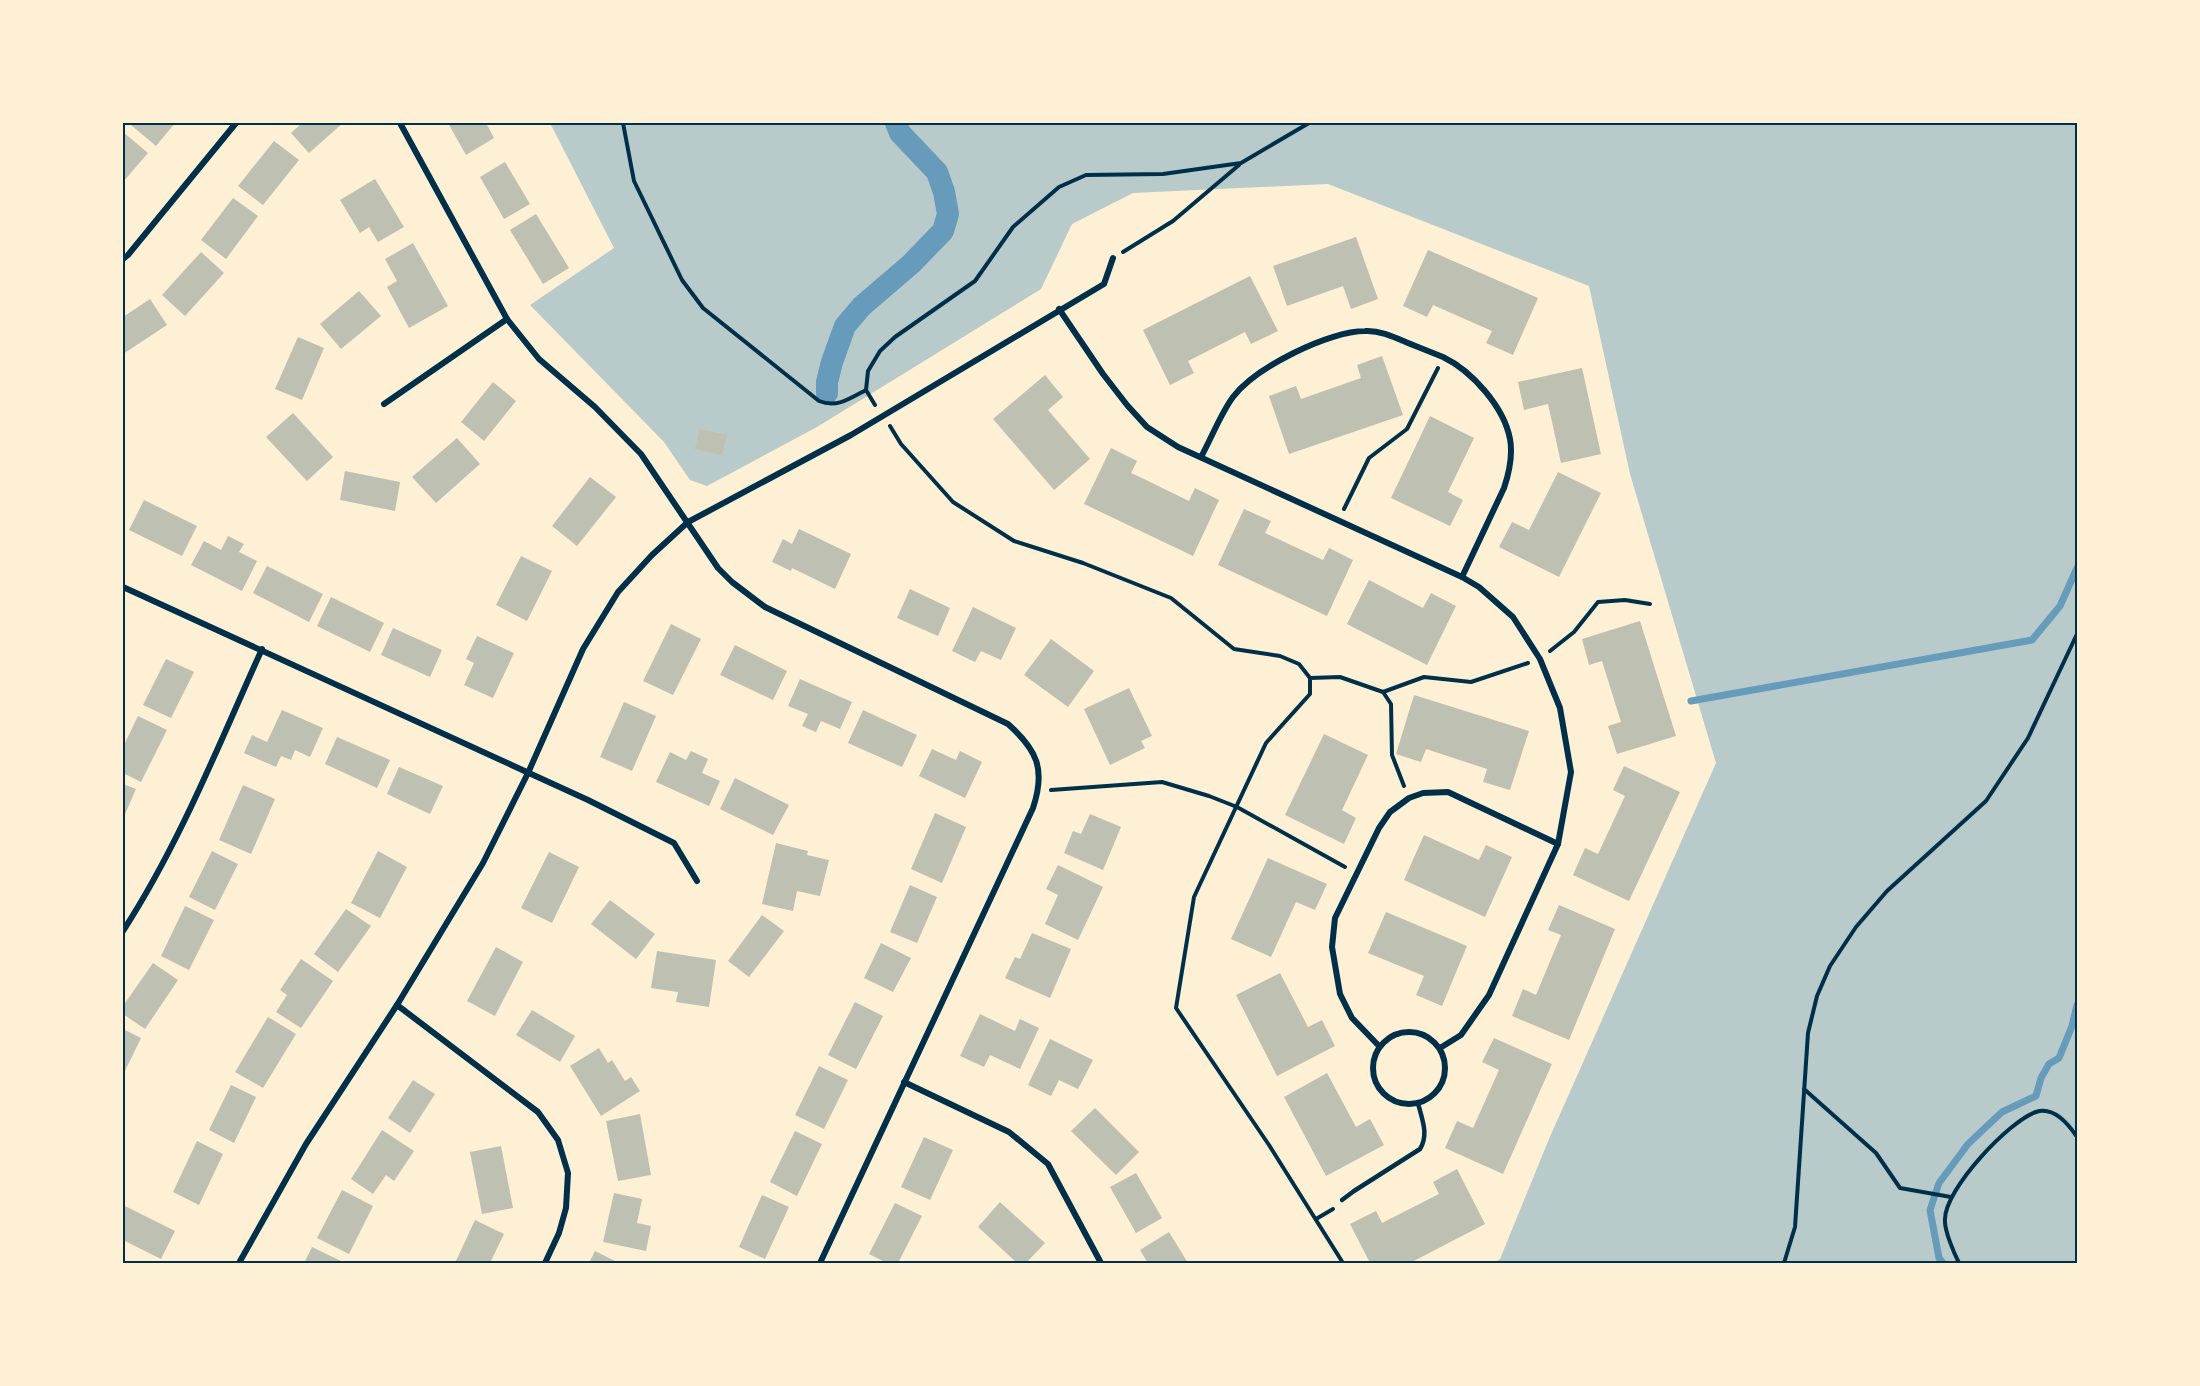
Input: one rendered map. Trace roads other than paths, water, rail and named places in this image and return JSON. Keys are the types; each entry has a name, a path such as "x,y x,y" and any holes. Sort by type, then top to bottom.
{"street":[{"path":"123,258 128,255 236,123"},
{"path":"400,123 507,319 539,359 595,407 641,454 718,568 732,582 765,607 1008,724 1027,741 1038,764 1039,791 1033,808 820,1263"},
{"path":"239,1263 306,1144 397,1005 483,863 528,773 583,649 618,592 652,555 688,522 851,435 1104,284 1113,258"},
{"path":"1059,309 1103,374 1147,427 1178,447 1462,577 1479,588 1513,617 1540,658 1560,708 1572,772 1558,844 1489,995 1461,1035 1440,1048"},
{"path":"384,404 507,319"},
{"path":"1201,457 1233,397 1274,363 1323,341 1345,333 1367,330 1384,333 1443,357 1461,368 1497,404 1510,439 1509,474 1462,577"},
{"path":"123,587 588,800 674,843 697,881"},
{"path":"123,931 148,892 173,842 262,649"},
{"path":"1379,1046 1352,1018 1340,994 1332,947 1335,918 1379,828 1390,812 1409,798 1423,793 1448,792 1558,844"},
{"path":"397,1005 538,1112 558,1140 568,1173 566,1208 559,1233 545,1263"},
{"path":"1410,1031 1427,1036 1440,1048 1446,1065 1443,1082 1432,1096 1418,1103 1399,1104 1384,1095 1374,1080 1372,1063 1379,1046 1393,1035 1410,1031"},
{"path":"904,1082 1009,1132 1048,1164 1101,1263"}],"lane":[{"path":"1342,1200 1420,1149 1425,1141 1425,1131 1418,1103"}],"waterway":[{"path":"827,393 832,362 845,326 862,306 911,264 943,231 948,214 937,172 900,133 896,123"},
{"path":"1691,701 2032,640 2060,606 2077,568"},
{"path":"1943,1263 1939,1258 1930,1210 1939,1183 1968,1144 2002,1112 2036,1096 2041,1078 2049,1064 2059,1058 2072,1026 2077,1005"}]}
